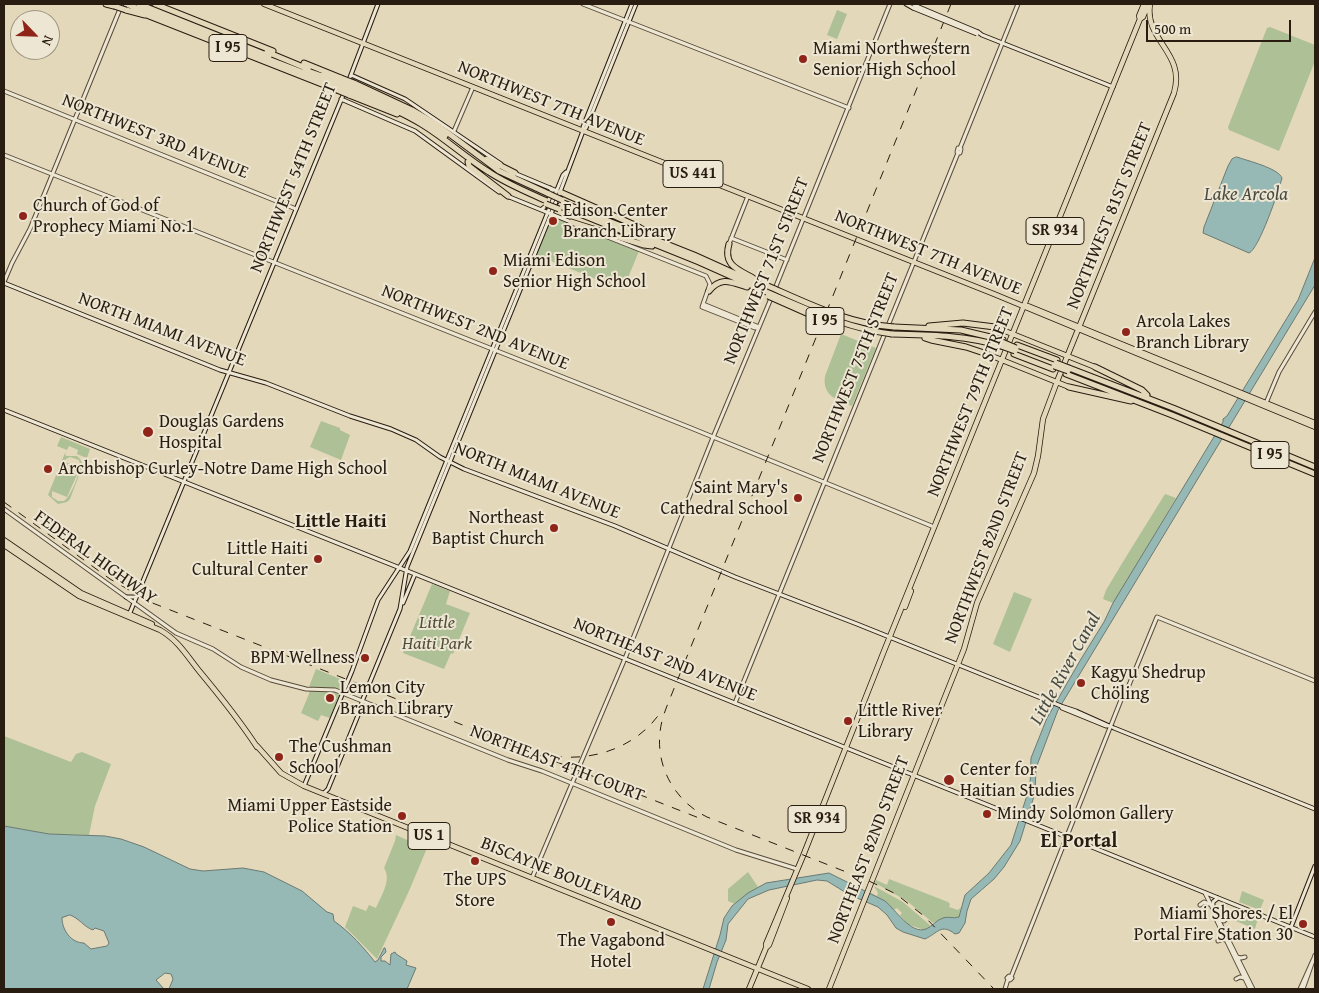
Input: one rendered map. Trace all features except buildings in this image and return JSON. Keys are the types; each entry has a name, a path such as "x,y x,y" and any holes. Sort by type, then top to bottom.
{"highway":[{"path":"106,4 119,4"},
{"name":"I 95","path":"119,4 313,73 352,89 415,123 496,180 650,234 758,281 766,290 840,326 868,334 892,332 906,328 961,330 1068,370 1139,402 1228,432 1315,465"},
{"path":"139,4 282,64"},
{"path":"146,4 313,73"},
{"name":"I 95","path":"155,4 326,79 412,110 436,124 506,174 548,199 747,287 766,290 851,320 892,332 925,338 1001,344 1068,370 1148,395 1218,429 1315,472"},
{"path":"128,6 170,17 313,73"},
{"path":"128,6 282,64 313,73"},
{"path":"352,89 429,129 489,172 523,191 548,199"},
{"path":"473,152 515,173"},
{"path":"468,162 469,166 508,196"},
{"path":"558,191 637,226 650,234"},
{"path":"561,204 766,290"},
{"path":"571,222 652,246"},
{"path":"729,244 727,254 730,263 758,281"},
{"path":"709,291 716,284 722,282 731,282 747,287"},
{"path":"906,328 963,324 995,327"},
{"path":"892,332 949,335 1001,344"},
{"path":"925,338 966,347 987,354"},
{"path":"1095,367 1142,390 1148,395"},
{"path":"1068,370 1218,429"},
{"path":"1069,387 1139,402"}],"main road":[{"name":"NORTHWEST 7TH AVENUE","path":"264,4 1028,306 1079,329 1248,397 1315,427"},
{"name":"NORTHWEST 79TH STREET","path":"1140,19 1139,16 1144,4"},
{"name":"NORTHWEST 79TH STREET","path":"891,637 906,595 1003,361 1140,19 1149,4"},
{"name":"NORTHWEST 81ST STREET","path":"1040,440 1044,417 1057,383 1176,88 1175,66 1153,30 1149,14 1149,4"},
{"path":"995,327 1095,367"},
{"path":"1049,380 1056,377 1060,368 1063,358 1060,353"},
{"path":"987,354 1069,387"},
{"name":"NORTHWEST 7TH AVENUE","path":"1266,405 1315,423"},
{"name":"NORTHWEST 82ND STREET","path":"958,665 977,603 1035,470 1040,440"},
{"name":"BISCAYNE BOULEVARD","path":"4,540 75,589 129,616"},
{"name":"BISCAYNE BOULEVARD","path":"4,545 79,596 160,627 172,634 204,673 270,766 278,774 291,782 324,793 808,989"},
{"name":"NORTHWEST 79TH STREET","path":"891,637 904,610 917,572"},
{"path":"904,610 906,595"},
{"name":"SR 934","path":"749,989 891,637"},
{"name":"NORTHEAST 82ND STREET","path":"829,989 958,665"},
{"name":"BISCAYNE BOULEVARD","path":"257,746 265,751 281,773 304,786"}],"street":[{"path":"4,282 24,242 119,4"},
{"name":"NORTHWEST 54TH STREET","path":"129,616 364,44 378,4"},
{"path":"583,4 849,108"},
{"path":"400,609 406,570 549,213 583,131 586,128 634,4"},
{"name":"NORTHWEST 71ST STREET","path":"532,878 625,659 890,4"},
{"path":"907,4 1113,87"},
{"path":"1002,43 1018,4"},
{"name":"NORTHWEST 75TH STREET","path":"735,703 958,153 961,152 960,148 1002,43"},
{"path":"351,75 405,99 515,173 558,191"},
{"path":"454,131 473,88"},
{"name":"NORTHWEST 3RD AVENUE","path":"4,91 296,209"},
{"path":"341,99 404,125 448,154 493,188 508,196 706,276 710,281 709,291 703,306 755,328 759,327"},
{"name":"NORTHWEST 2ND AVENUE","path":"4,155 935,528"},
{"path":"538,209 544,208 547,205 552,191 549,188"},
{"path":"729,244 748,196"},
{"path":"731,238 787,260"},
{"name":"NORTH MIAMI AVENUE","path":"4,282 228,373 266,383 350,416 386,427 416,440 448,462 615,526 734,577 891,637 1106,726 1315,809"},
{"path":"1266,405 1279,372 1315,312"},
{"name":"NORTHEAST 2ND AVENUE","path":"4,410 1315,937"},
{"path":"304,786 352,671 378,600 410,550 448,462"},
{"name":"FEDERAL HIGHWAY","path":"4,509 170,629"},
{"path":"406,570 405,566 410,550"},
{"path":"324,793 359,713 362,701 415,574"},
{"path":"126,598 137,596"},
{"path":"1005,989 1110,726 1157,617 1315,681"},
{"name":"NORTHEAST 4TH COURT","path":"170,629 213,649 248,671 269,680 311,690 329,689 342,693 508,760 537,769 736,850 797,869"},
{"path":"1291,927 1315,866"},
{"path":"1205,893 1251,989"},
{"path":"1211,905 1218,898"},
{"path":"1200,905 1204,902 1211,905 1244,978 1251,989"},
{"path":"1219,920 1224,921 1228,917"},
{"path":"1218,941 1223,939 1227,941"},
{"path":"1302,989 1315,955"},
{"path":"1237,957 1245,957"},
{"path":"1236,979 1244,978"}],"green space":[{"path":"837,10 847,14 837,39 827,35"},
{"path":"1270,27 1315,45 1315,61 1279,151 1229,130 1228,127 1267,28"},
{"path":"552,217 639,251 623,290 536,255"},
{"path":"841,334 876,348 852,406 841,402 828,393 825,383 825,376"},
{"path":"321,421 340,428 340,430 350,435 341,460 310,447"},
{"path":"61,437 90,449 87,458 77,454 78,450 69,446 67,450 57,446"},
{"path":"65,453 66,456 77,456 83,465 70,499 67,502 58,504 48,495","holes":["70,457 79,460 79,468 65,462 61,469 66,459","79,470 76,482 67,498 64,501 58,501 52,497 52,491 67,497"]},
{"path":"1165,494 1176,498 1117,599 1113,603 1103,599 1106,590"},
{"name":"Little Haiti Park","path":"432,584 450,591 446,604 470,613 453,654 451,653 444,669 403,653"},
{"path":"1014,592 1032,599 1010,652 993,644"},
{"path":"316,669 345,681 330,718 321,715 318,721 301,713"},
{"path":"4,736 71,762 76,754 82,752 111,764 95,806 89,835 49,834 4,826"},
{"path":"396,835 407,840 409,837 414,839 413,842 417,844 422,838 430,841 377,959 345,927 353,906 366,911 369,905 376,908 385,888 387,878 384,868"},
{"path":"748,872 758,887 735,904 728,901 728,889"},
{"path":"889,879 948,902 950,904 949,907 958,910 961,907 959,917 941,919 933,923 907,901 875,883 876,880 887,885"},
{"path":"874,886 903,902 931,926 924,930 907,924 900,915 902,913 897,908 894,910 885,901 870,894 877,896 878,893"},
{"path":"1242,891 1264,900 1260,910 1239,902"},
{"path":"1236,909 1258,918 1255,929 1231,919"}],"water":[{"name":"Lake Arcola","path":"1237,157 1269,168 1282,178 1263,231 1249,253 1203,233 1228,166 1232,159"},
{"path":"1315,258 1315,285 1058,710 1036,768 1035,793 1020,841 994,879 971,899 965,923 959,933 955,934 943,929 925,939 903,932 896,928 887,915 878,907 848,894 827,881 817,880 769,890 748,899 728,924 726,940 709,989 703,989 724,918 732,906 748,893 766,883 829,873 885,901 909,925 920,930 930,927 943,918 959,917 965,895 989,873 1011,845 1030,786 1031,758 1047,718 1104,622 1113,603 1223,422 1223,419 1227,416 1298,300"},
{"path":"4,826 49,834 105,836 121,839 144,847 190,869 203,871 243,868 264,872 302,891 327,912 333,914 334,921 356,940 375,962 385,948 386,952 381,957 381,961 385,961 390,965 391,954 395,952 407,961 406,965 416,968 407,989 169,989 173,979 171,974 165,973 156,980 164,989 4,989","holes":["70,915 90,929 93,930 95,928 104,931 109,943 107,946 91,949 84,943 71,938 62,923 62,918"]}],"railway":[{"path":"951,4 667,705 661,723 660,746 661,759 670,782 677,793 696,811 869,881 896,894 924,916 994,989"},
{"path":"4,502 110,579 150,602 699,818"},
{"path":"553,756 585,756 615,749 641,733 662,710"}],"place":[{"name":"Miami Northwestern Senior High School","path":"803,59"},
{"name":"Church of God of Prophecy Miami No.1","path":"23,216"},
{"name":"Edison Center Branch Library","path":"553,221"},
{"name":"Miami Edison Senior High School","path":"493,271"},
{"name":"Arcola Lakes Branch Library","path":"1126,332"},
{"name":"Douglas Gardens Hospital","path":"148,432"},
{"name":"Archbishop Curley-Notre Dame High School","path":"48,469"},
{"name":"Saint Mary's Cathedral School","path":"798,498"},
{"name":"Northeast Baptist Church","path":"554,528"},
{"name":"Little Haiti Cultural Center","path":"318,559"},
{"name":"BPM Wellness","path":"365,658"},
{"name":"Kagyu Shedrup Chöling","path":"1081,683"},
{"name":"Lemon City Branch Library","path":"330,698"},
{"name":"Little River Library","path":"848,721"},
{"name":"The Cushman School","path":"279,757"},
{"name":"Center for Haitian Studies","path":"949,780"},
{"name":"Mindy Solomon Gallery","path":"987,814"},
{"name":"Miami Upper Eastside Police Station","path":"402,816"},
{"name":"The UPS Store","path":"475,861"},
{"name":"The Vagabond Hotel","path":"611,922"},
{"name":"Miami Shores / El Portal Fire Station 30","path":"1303,924"}],"district":[{"name":"Little Haiti","path":"341,522"},
{"name":"El Portal","path":"1079,842"}],"water label":[{"name":"Little River Canal","path":"1066,669"}]}
